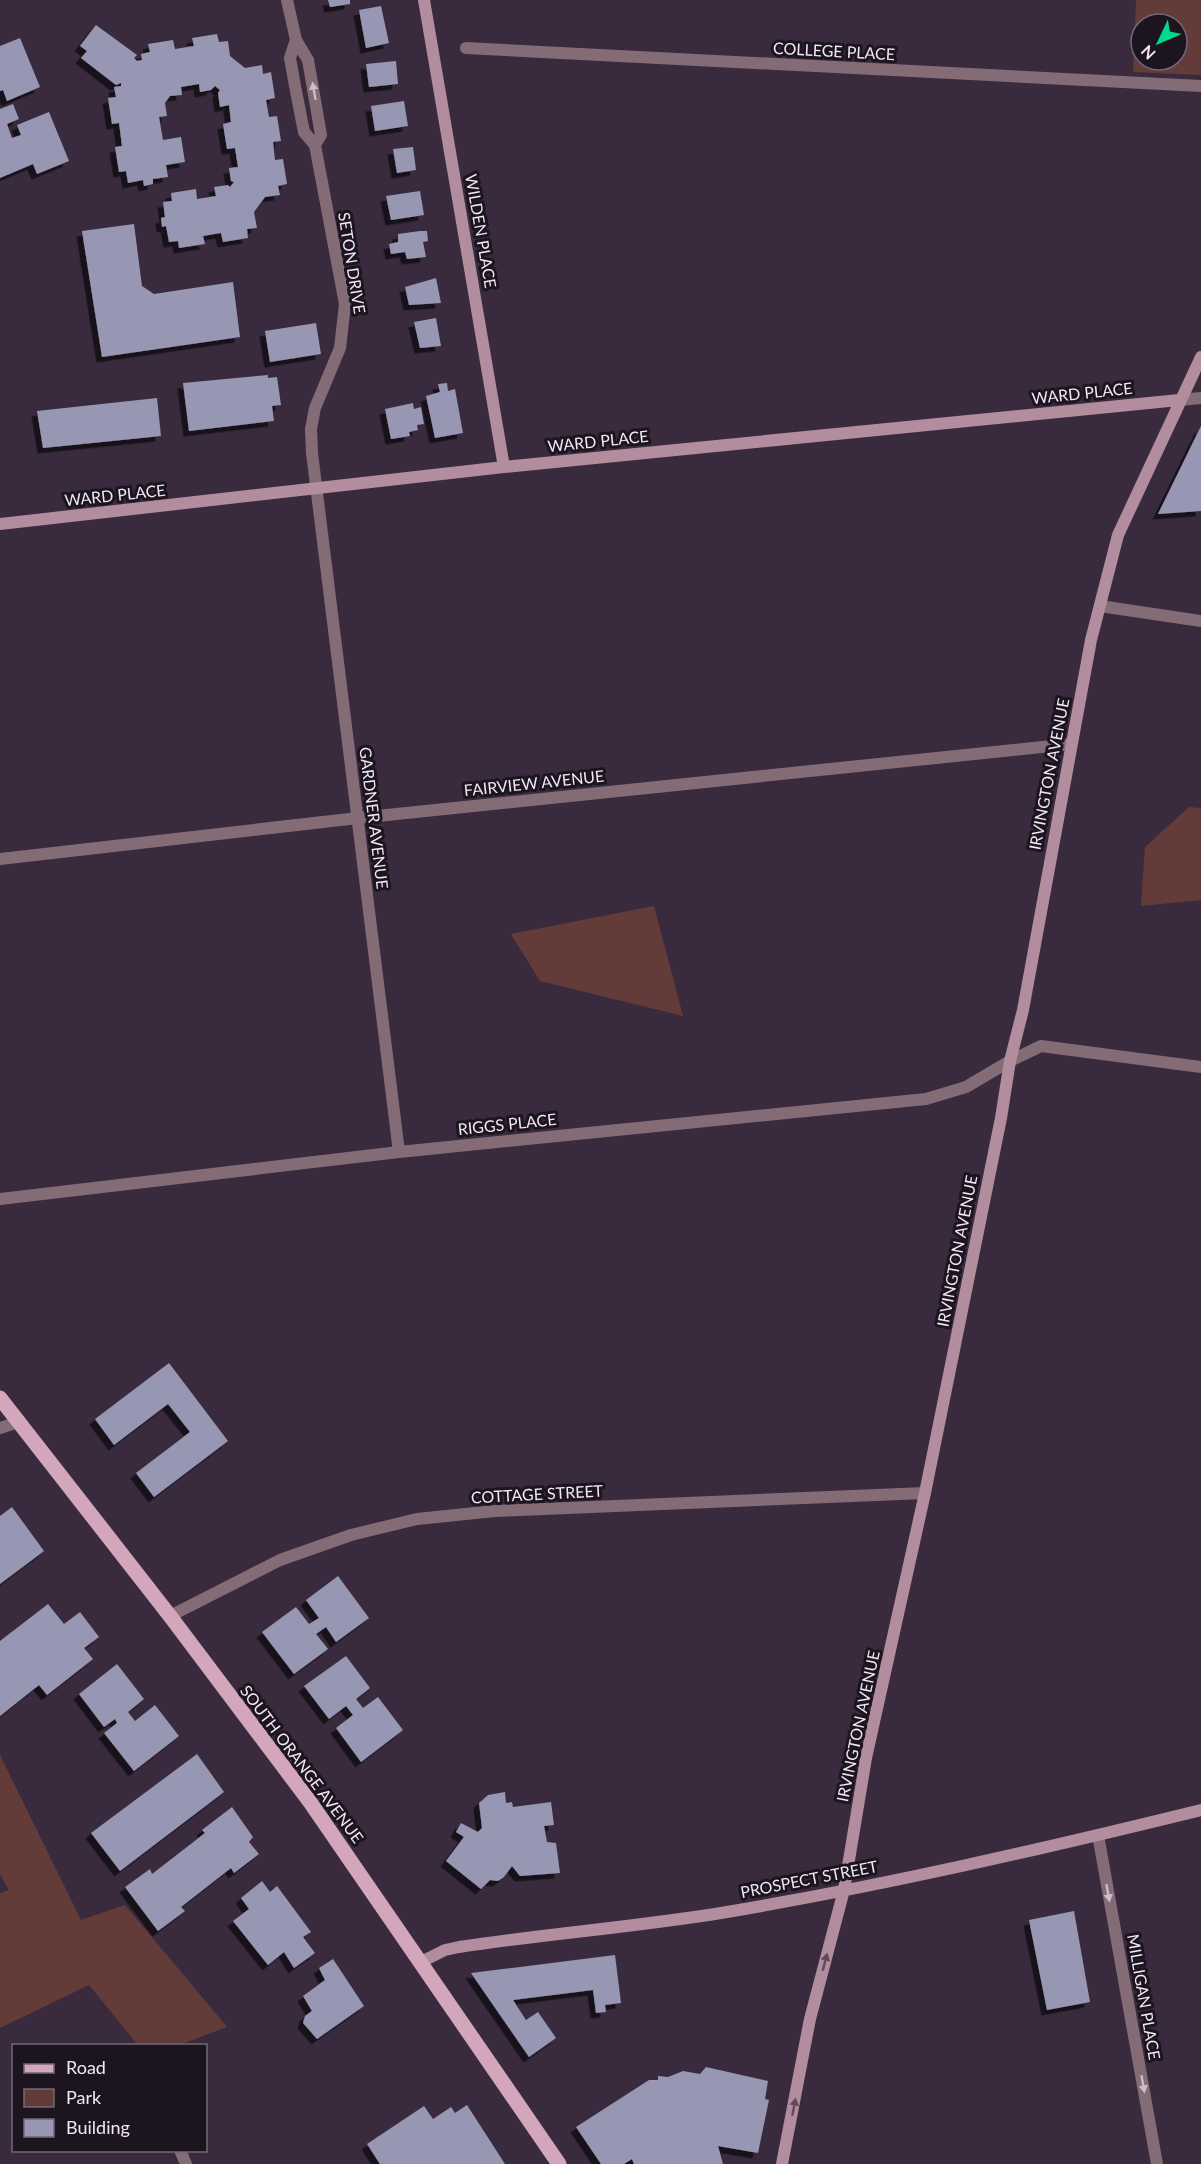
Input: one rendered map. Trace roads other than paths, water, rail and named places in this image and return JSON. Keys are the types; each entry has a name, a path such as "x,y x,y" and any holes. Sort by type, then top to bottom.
{"main road":[{"name":"WILDEN PLACE","path":"424,0 504,467"},
{"name":"IRVINGTON AVENUE","path":"782,2164 810,2019 844,1890 866,1758 925,1493 1001,1118 1010,1061 1023,1010 1091,640 1118,535 1201,357"},
{"name":"WARD PLACE","path":"0,524 504,467 1179,400"},
{"name":"SOUTH ORANGE AVENUE","path":"0,1398 170,1616 344,1849 559,2164"},
{"name":"PROSPECT STREET","path":"421,1962 445,1950 459,1947 719,1913 844,1890 1098,1835 1201,1809"}],"street":[{"name":"SETON DRIVE","path":"287,0 296,40 308,60 321,135 315,145"},
{"name":"SETON DRIVE","path":"296,40 290,58 295,86 304,132 315,145 345,304 340,348 315,408 311,429 317,489"},
{"name":"COLLEGE PLACE","path":"466,48 1201,86"},
{"name":"WARD PLACE","path":"1179,400 1201,398"},
{"name":"GARDNER AVENUE","path":"317,489 399,1152"},
{"path":"1100,606 1201,621"},
{"name":"FAIRVIEW AVENUE","path":"0,859 358,818 1071,744"},
{"name":"RIGGS PLACE","path":"0,1199 399,1152 926,1099 966,1087 1041,1046 1201,1067"},
{"path":"0,1428 18,1422"},
{"name":"COTTAGE STREET","path":"170,1616 280,1560 351,1535 417,1519 506,1511 925,1493"},
{"name":"MILLIGAN PLACE","path":"1098,1835 1157,2164"}]}
